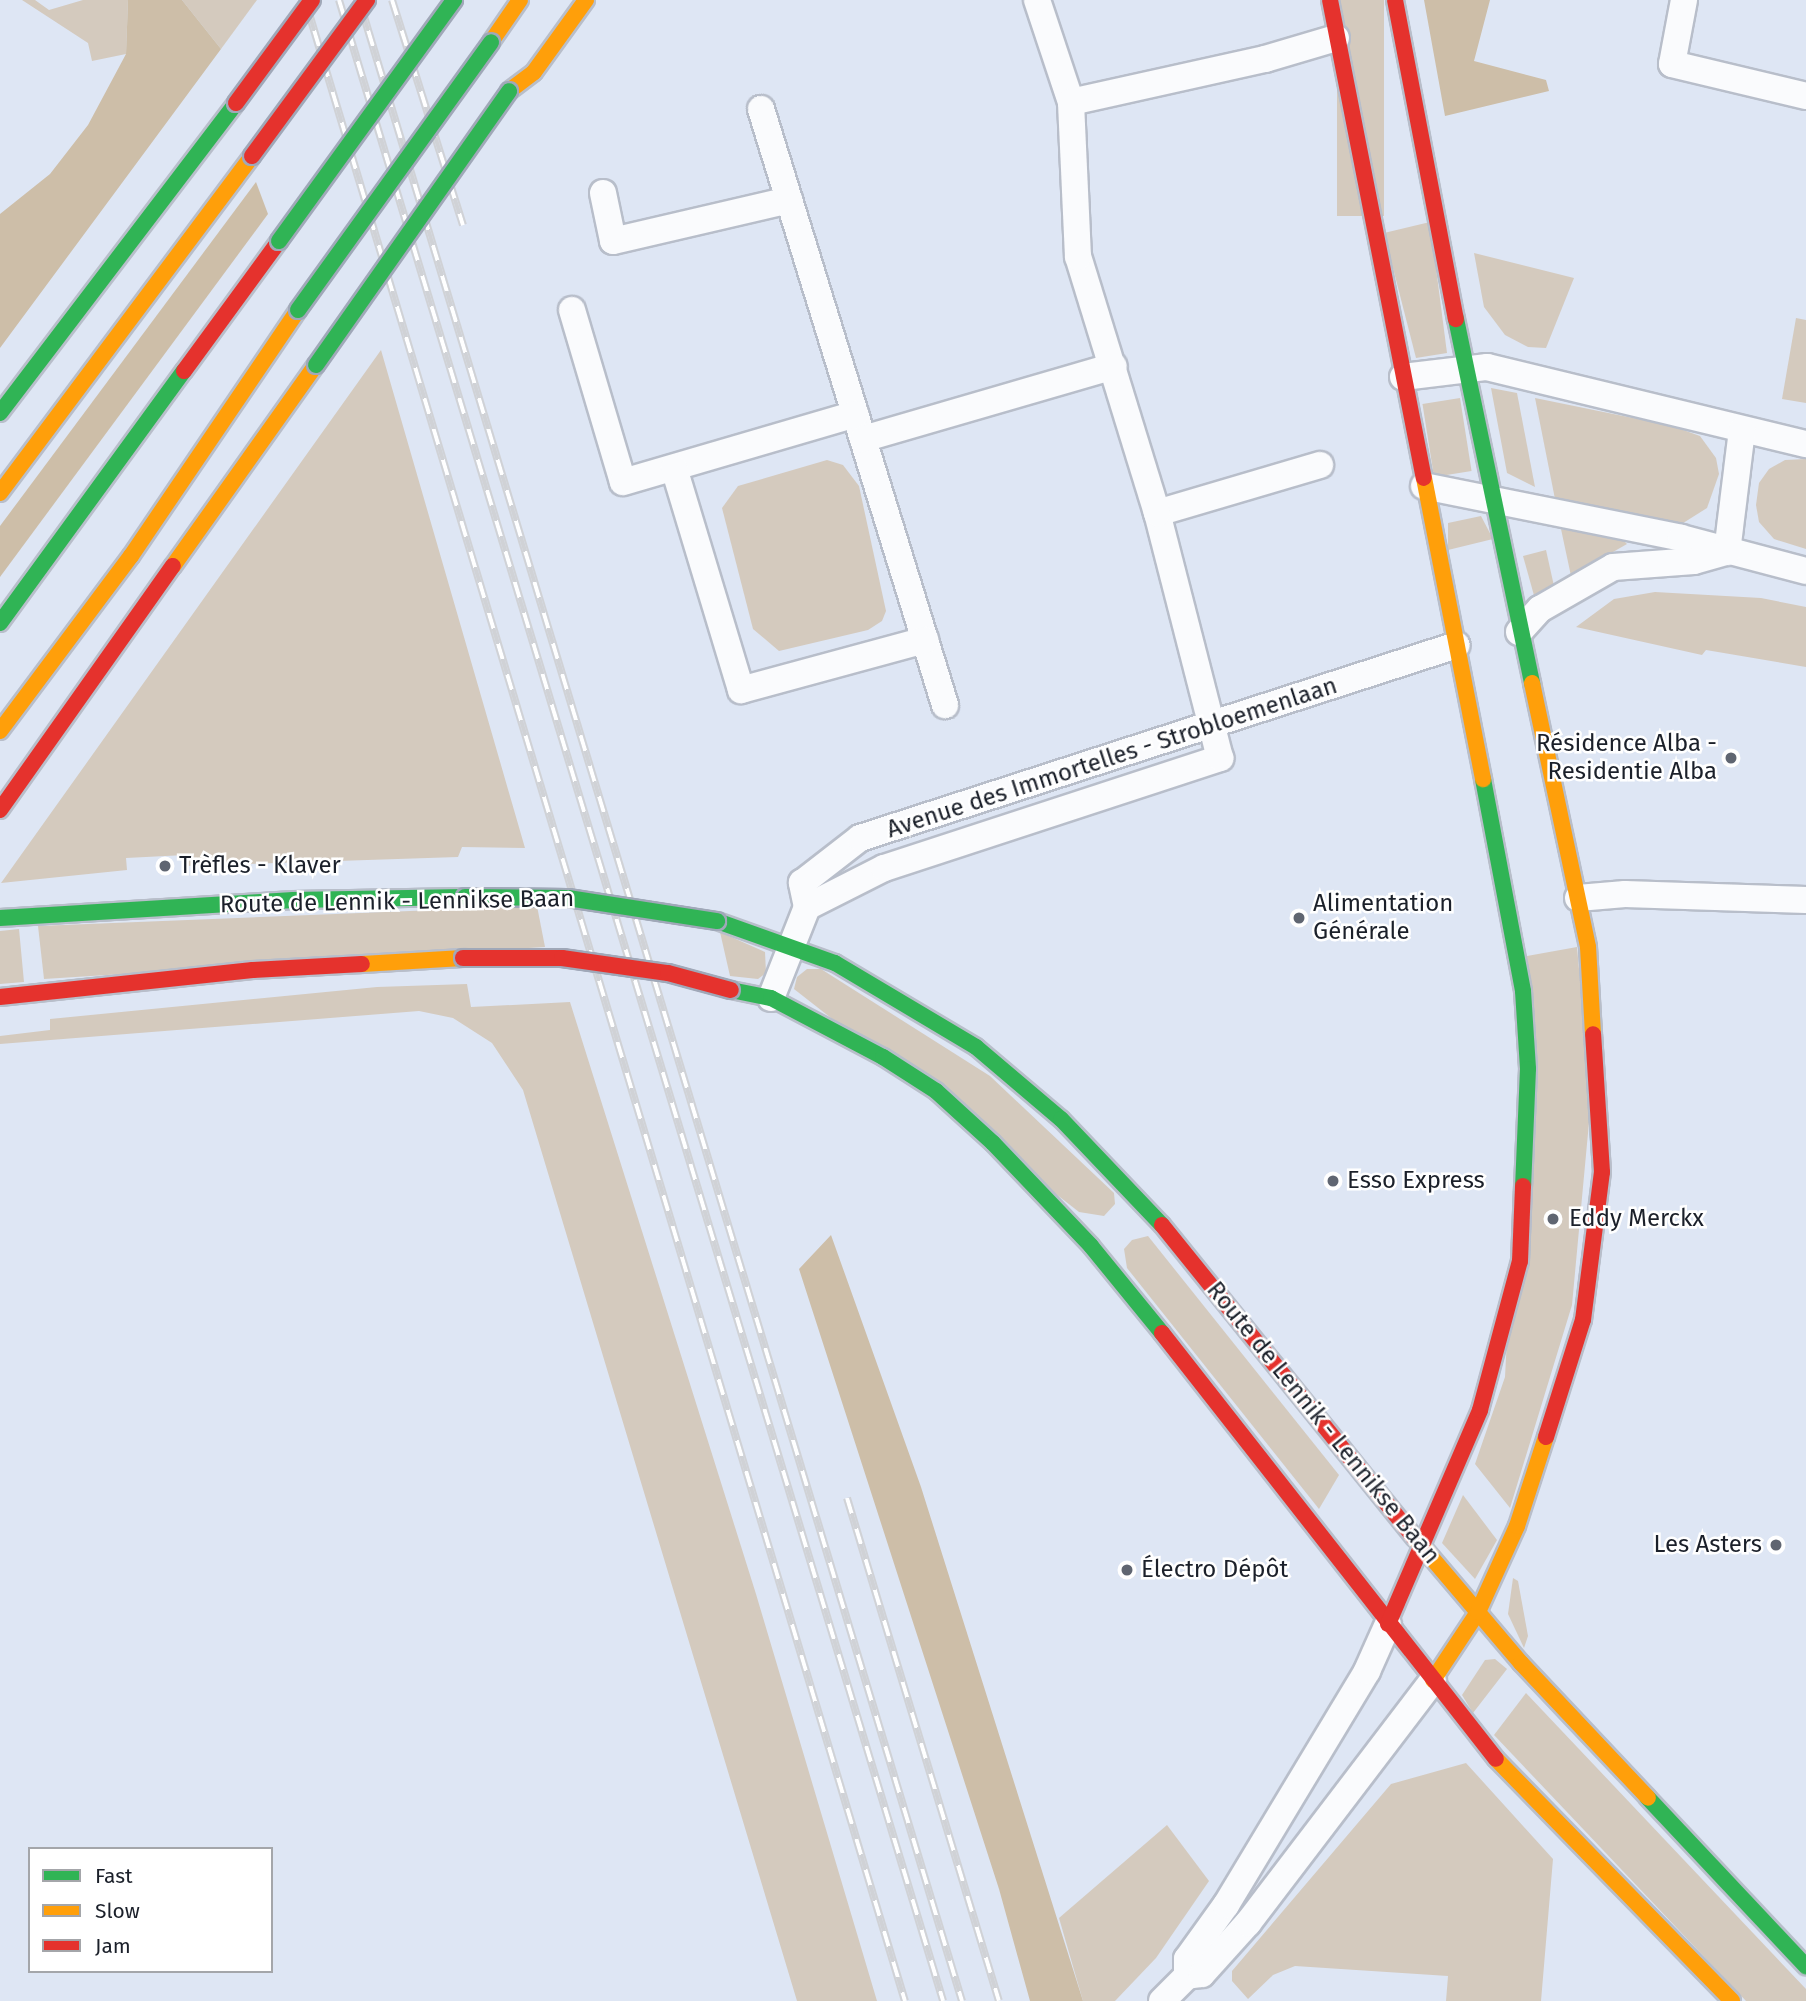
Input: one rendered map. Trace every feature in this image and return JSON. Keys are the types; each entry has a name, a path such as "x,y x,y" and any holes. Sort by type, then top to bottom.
{"main road":[{"path":"0,413 312,0"},
{"path":"0,493 367,0"},
{"path":"0,623 454,0"},
{"path":"0,731 131,556 298,310 520,0"},
{"path":"509,91 534,72 586,0"},
{"path":"1329,0 1457,645 1522,991 1528,1069 1520,1261 1480,1410 1388,1624"},
{"path":"1395,0 1465,368 1578,898 1594,997 1602,1172 1583,1320 1517,1526 1478,1612 1433,1680"},
{"path":"0,810 509,91 521,58"},
{"name":"Route de Lennik - Lennikse Baan","path":"0,918 293,900 568,898 717,921 789,945 847,969 976,1047 1060,1119 1144,1203 1539,1684 1806,1966"},
{"path":"0,997 253,970 463,958 562,958 668,973 771,998 824,1022 926,1084 993,1143 1091,1246 1174,1347 1496,1759 1732,2001"}],"street":[{"path":"1037,0 1071,102 1078,257 1114,366 1157,513 1209,726"},
{"path":"1684,0 1672,64 1806,96"},
{"path":"1071,102 1265,59 1336,38"},
{"path":"761,108 945,705"},
{"path":"603,193 613,241 789,200"},
{"path":"572,310 623,482 855,414"},
{"path":"863,439 1114,366"},
{"path":"1403,377 1465,368 1487,368 1806,444"},
{"path":"1727,552 1742,430"},
{"path":"1157,513 1320,465"},
{"path":"674,467 741,690 925,640"},
{"path":"1424,486 1492,496 1806,571"},
{"path":"1520,632 1540,609 1613,567 1694,561 1727,552"},
{"name":"Avenue des Immortelles - Strobloemenlaan","path":"789,945 807,907 802,883 860,838 1457,645"},
{"name":"Avenue des Immortelles - Strobloemenlaan","path":"807,907 884,868 1220,758 1209,726"},
{"path":"1578,898 1625,894 1806,900"},
{"path":"771,998 789,945"},
{"path":"1187,1976 1187,1959 1226,1905 1363,1677 1388,1624"},
{"path":"1162,2001 1187,1976 1202,1974 1248,1923 1433,1680"}],"shaded area":[{"path":"22,0 35,0 49,10 83,0 128,0 126,54 92,61 88,43"},
{"path":"128,0 182,0 221,49 0,348 0,214 50,174 88,125 126,54"},
{"path":"182,0 257,0 221,49"},
{"path":"1337,0 1384,0 1384,216 1337,216"},
{"path":"1424,0 1490,0 1474,61 1546,80 1549,91 1445,116"},
{"path":"256,182 268,214 0,577 0,526"},
{"path":"1430,222 1447,353 1416,358 1384,233"},
{"path":"1474,253 1574,278 1546,348 1528,347 1505,335 1484,307"},
{"path":"1796,318 1806,320 1806,403 1782,399"},
{"path":"381,350 525,848 462,847 458,857 186,866 185,855 126,858 127,870 1,883"},
{"path":"1491,388 1517,393 1535,487 1507,473"},
{"path":"1460,398 1472,471 1434,477 1422,404"},
{"path":"1535,398 1672,426 1700,436 1716,458 1719,474 1707,508 1680,525 1555,499"},
{"path":"1806,459 1806,549 1774,539 1759,522 1756,505 1759,483 1769,469 1785,460"},
{"path":"827,460 843,465 859,486 886,611 882,621 868,630 779,651 753,629 722,508 738,486"},
{"path":"1481,516 1493,539 1448,550 1448,523"},
{"path":"1561,529 1623,540 1627,544 1571,576"},
{"path":"1546,550 1554,586 1535,599 1523,556"},
{"path":"1655,592 1761,598 1806,607 1806,667 1706,650 1702,655 1576,627 1614,599"},
{"path":"537,906 545,947 44,979 38,926"},
{"path":"19,929 24,982 0,984 0,931"},
{"path":"720,932 765,952 766,973 758,979 730,976"},
{"path":"1577,947 1591,1101 1572,1305 1510,1508 1475,1464 1505,1377 1527,956"},
{"path":"807,969 821,969 990,1076 1114,1193 1115,1204 1104,1216 1079,1212 794,989 797,977"},
{"path":"467,984 471,1007 570,1002 756,1594 877,2001 797,2001 523,1090 492,1043 453,1018 419,1011 0,1044 0,1036 50,1030 50,1019 377,987"},
{"path":"831,1235 921,1487 1083,2001 1030,2001 999,1889 799,1269"},
{"path":"1148,1236 1339,1475 1319,1509 1127,1268 1124,1249 1132,1240"},
{"path":"1463,1495 1497,1540 1475,1579 1442,1543"},
{"path":"1513,1578 1518,1581 1528,1636 1524,1648 1508,1614"},
{"path":"1495,1659 1507,1669 1473,1713 1462,1695 1485,1660"},
{"path":"1526,1693 1806,1989 1806,2001 1746,2001 1494,1735"},
{"path":"1466,1763 1553,1859 1541,2001 1446,2001 1448,1976 1295,1966 1273,1975 1248,1999 1232,1981 1232,1971 1391,1784"},
{"path":"1167,1825 1209,1881 1156,1958 1115,2001 1083,2001 1059,1918"}],"railway":[{"path":"305,0 905,2001"},
{"path":"339,0 943,2001"},
{"path":"359,0 962,2001"},
{"path":"392,0 463,225"},
{"path":"847,1498 999,2001"}],"traffic: fast":[{"path":"279,241 454,0"},
{"path":"298,310 491,42"},
{"path":"316,365 509,91"},
{"path":"0,413 236,103"},
{"path":"1456,319 1532,683"},
{"path":"0,623 184,371"},
{"path":"1483,779 1523,991 1528,1069 1523,1186"},
{"path":"0,918 293,900 465,897"},
{"path":"465,897 568,898 717,921"},
{"path":"717,921 835,963 976,1047 1061,1119 1162,1225"},
{"path":"731,990 771,998 883,1057 936,1091 993,1143 1091,1246 1162,1333"},
{"path":"1648,1798 1806,1966"}],"traffic: slow":[{"path":"491,42 520,0"},
{"path":"509,91 534,72 586,0"},
{"path":"0,493 252,156"},
{"path":"0,731 131,556 298,310"},
{"path":"173,566 316,365"},
{"path":"1424,478 1483,779"},
{"path":"1532,683 1588,947 1593,1034"},
{"path":"362,964 463,958"},
{"path":"1433,1680 1478,1612 1517,1526 1546,1437"},
{"path":"1415,1538 1521,1663 1648,1798"},
{"path":"1496,1759 1732,2001"}],"traffic: jam":[{"path":"236,103 312,0"},
{"path":"252,156 367,0"},
{"path":"1330,0 1424,478"},
{"path":"1395,0 1456,319"},
{"path":"184,371 279,241"},
{"path":"0,810 173,566"},
{"path":"463,958 562,958 668,973 731,990"},
{"path":"0,997 253,970 362,964"},
{"path":"1546,1437 1583,1320 1602,1172 1593,1034"},
{"path":"1388,1624 1480,1410 1520,1261 1523,1186"},
{"path":"1162,1225 1415,1538"},
{"path":"1162,1333 1496,1759"}],"place":[{"name":"Résidence Alba - Residentie Alba","path":"1731,758"},
{"name":"Trèfles - Klaver","path":"165,866"},
{"name":"Alimentation Générale","path":"1299,918"},
{"name":"Esso Express","path":"1333,1181"},
{"name":"Eddy Merckx","path":"1553,1219"},
{"name":"Les Asters","path":"1776,1545"},
{"name":"Électro Dépôt","path":"1127,1570"}]}
